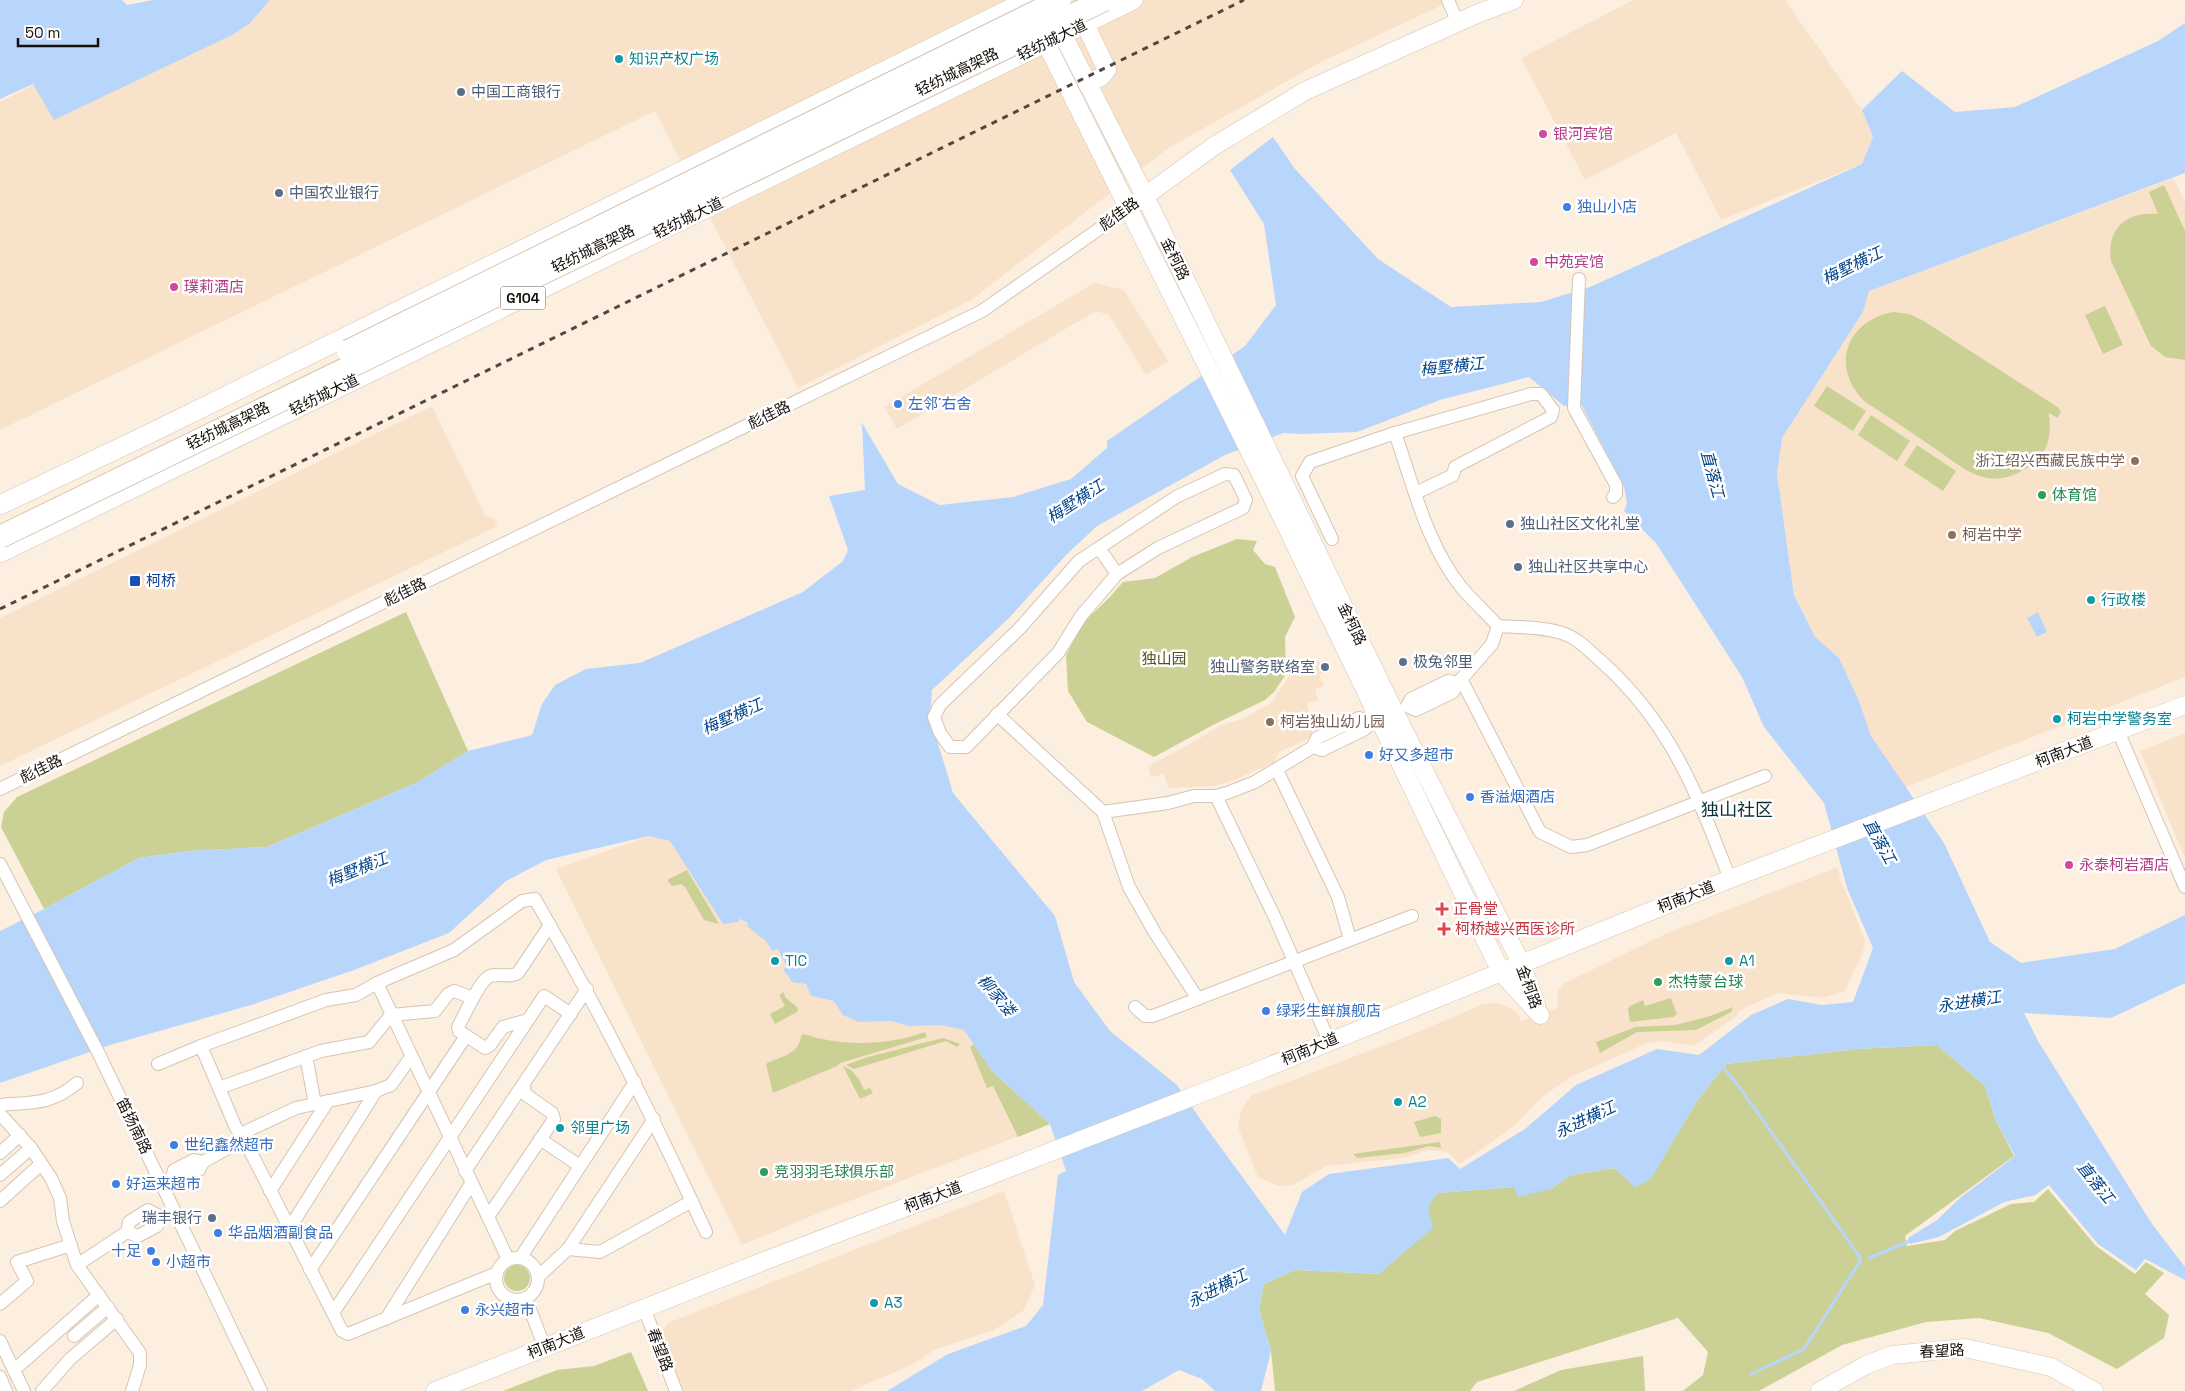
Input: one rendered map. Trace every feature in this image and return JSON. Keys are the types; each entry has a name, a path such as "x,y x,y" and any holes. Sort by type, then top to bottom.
{"highway":[{"name":"轻纺城高架路","path":"0,521 1060,0"},
{"name":"轻纺城高架路","path":"0,537 1104,0"}],"main road":[{"path":"0,505 155,431 1026,0 1046,43"},
{"path":"1048,0 1063,35"},
{"name":"轻纺城大道","path":"0,553 1133,0"},
{"name":"彪佳路","path":"1129,208 1214,146 1305,91 1514,0"},
{"path":"1085,24 1107,70 1101,77 1088,83"},
{"name":"金柯路","path":"1063,35 1145,196 1211,334 1272,479"},
{"name":"金柯路","path":"1046,43 1194,340 1272,479 1387,714 1501,972 1540,1015 1522,963 1387,714"},
{"name":"柯南大道","path":"435,1391 644,1308 1258,1071 1329,1040 1730,879 2185,705"},
{"name":"春望路","path":"1820,1391 1866,1365 1892,1355 1965,1348 2050,1367 2094,1391"}],"street":[{"path":"1448,0 1458,23"},
{"name":"彪佳路","path":"0,789 982,312 1129,208"},
{"path":"1579,279 1574,408 1616,485 1616,494 1613,497"},
{"path":"1332,539 1302,476 1310,462 1394,433 1531,394 1542,394 1553,410 1551,417 1455,467 1453,475 1416,493"},
{"path":"1394,433 1428,527 1441,556 1461,586 1498,626 1562,633 1577,640 1613,672 1674,748 1701,803 1730,879"},
{"path":"1225,474 1234,475 1246,500 1243,508 1158,548 1117,574 1081,616 1058,653 966,747 950,747 940,734 934,717 940,705 1020,628 1079,561 1176,497 1225,474"},
{"path":"1099,548 1117,574"},
{"path":"1103,812 1168,803 1194,796 1216,796 1255,782 1277,770 1313,748 1317,738 1359,718 1416,710 1453,692 1459,681 1492,644 1498,626"},
{"path":"1459,681 1540,832 1571,847 1587,845 1701,803 1765,776"},
{"path":"997,714 1103,812 1129,887 1155,933 1198,999"},
{"path":"2118,731 2185,887"},
{"path":"1277,770 1338,897 1350,939"},
{"path":"1216,796 1295,961 1329,1040"},
{"name":"笛扬南路","path":"0,864 167,1181 174,1208 261,1391"},
{"path":"158,1064 201,1046 326,1000 356,995 376,983 454,950 522,901 535,899 587,989 635,1082 706,1232"},
{"path":"1135,1006 1149,1017 1412,916"},
{"path":"528,1020 503,1027 490,1046 485,1048 459,1031 458,1027 473,998 487,978 492,976 513,977 518,974 550,926"},
{"path":"376,983 508,1259"},
{"path":"465,1171 587,989"},
{"path":"218,1088 321,1050 369,1042 391,1015 435,1011 448,994 454,991 473,998"},
{"path":"333,1313 544,996 571,1014"},
{"path":"310,1270 466,1036"},
{"path":"201,1046 236,1128 243,1137 342,1331 348,1334 497,1273"},
{"path":"306,1056 315,1104"},
{"path":"167,1181 179,1180 199,1170 203,1162 239,1142 247,1131 296,1108 376,1091 391,1085 410,1057"},
{"path":"521,1257 635,1082"},
{"path":"0,1105 48,1101 64,1094 76,1083"},
{"path":"488,1217 554,1120 552,1113 525,1094 524,1083"},
{"path":"289,1230 376,1091"},
{"path":"270,1192 328,1102"},
{"path":"0,1114 31,1148 41,1164 60,1198 63,1221 77,1265 140,1353 140,1366 132,1391"},
{"path":"539,1276 533,1264 521,1257 508,1259 497,1273 498,1287 506,1297 512,1300 526,1298 536,1290 539,1276 568,1249 654,1119"},
{"path":"0,1153 20,1135"},
{"path":"540,1139 580,1166"},
{"path":"0,1175 31,1148"},
{"path":"0,1201 41,1164"},
{"path":"386,1319 471,1184"},
{"path":"568,1249 600,1252 692,1201"},
{"path":"77,1265 127,1232 130,1222 148,1210 158,1216 174,1208"},
{"path":"0,1304 27,1281 17,1262 70,1245"},
{"path":"14,1370 99,1295"},
{"path":"526,1298 545,1348"},
{"path":"74,1336 108,1307"},
{"name":"春望路","path":"644,1308 676,1391"},
{"path":"42,1391 70,1359 117,1319"},
{"path":"0,1341 24,1391"},
{"path":"0,1377 6,1391"}],"shaded area":[{"path":"199,0 1453,0 1321,62 1169,148 971,300 798,388 655,111 0,430 0,102"},
{"path":"1633,0 1785,0 1862,110 1873,137 1862,164 1721,220 1676,133 1585,180 1521,58"},
{"name":"柯岩中学","path":"2174,178 2185,202 2185,677 1903,788 1871,736 1859,701 1839,658 1815,637 1794,595 1777,474 1782,438 1863,312 1868,291"},
{"path":"1094,283 1124,290 1168,361 1146,375 1109,315 1096,311 897,429 884,407"},
{"path":"432,406 485,515 494,519 498,526 0,766 0,618"},
{"name":"柯岩独山幼儿园","path":"1318,660 1324,673 1319,675 1324,686 1315,689 1318,700 1307,703 1313,737 1279,752 1274,762 1237,779 1215,786 1168,788 1164,774 1151,777 1148,766 1192,743 1219,726 1242,719 1271,703 1291,673"},
{"path":"2185,733 2185,858 2140,751"},
{"path":"649,836 670,841 723,924 738,922 739,919 748,923 747,926 766,941 772,951 778,948 787,967 784,969 806,984 811,996 835,1001 842,1011 859,1022 892,1021 909,1014 964,1030 991,1070 1050,1124 821,1212 742,1245 556,869"},
{"path":"1838,867 1841,883 1846,891 1865,941 1862,955 1844,992 1823,998 1777,993 1739,1011 1738,1015 1694,1046 1661,1041 1645,1044 1571,1077 1542,1097 1513,1127 1460,1164 1447,1152 1428,1150 1404,1158 1326,1166 1293,1185 1278,1186 1258,1177 1238,1127 1241,1110 1251,1096 1413,1034 1483,1004 1498,1003 1510,1008 1518,1014 1521,1021 1557,1008 1558,990 1565,983 1667,933"},
{"path":"1004,1191 1035,1285 1024,1310 994,1330 934,1350 914,1364 851,1391 682,1391 661,1342 662,1331 668,1323"}],"green space":[{"path":"2164,185 2185,231 2185,360 2165,357 2151,346 2111,261 2110,249 2116,231 2121,224 2137,215 2158,214 2149,192"},
{"path":"2105,306 2123,345 2103,354 2085,315"},
{"path":"1893,312 1909,314 1922,320 2059,408 2061,412 2057,418 2049,413 2050,428 2048,441 2038,459 2021,471 2003,478 1996,479 1971,473 1864,401 1854,388 1848,374 1846,360 1848,347 1854,335 1864,325 1877,317"},
{"path":"1827,386 1866,411 1853,431 1814,406"},
{"path":"1871,415 1910,441 1897,461 1858,435"},
{"path":"1917,445 1956,471 1943,491 1904,465"},
{"name":"独山园","path":"1237,539 1257,541 1253,550 1265,564 1275,567 1295,617 1285,637 1286,674 1274,692 1265,700 1154,757 1087,722 1068,691 1066,655 1084,622 1123,582 1155,578 1192,557"},
{"path":"406,612 468,751 416,783 267,847 189,851 139,858 44,909 1,827 4,812 17,797"},
{"path":"687,870 719,924 704,920 685,887 681,884 672,886 667,880"},
{"path":"784,992 785,997 798,1008 797,1012 775,1024 770,1014 785,1006 779,995"},
{"path":"1671,998 1677,1014 1673,1017 1630,1022 1628,1009 1630,1006 1643,1000 1645,1006"},
{"path":"1733,1007 1731,1012 1696,1030 1637,1032 1600,1053 1596,1042 1636,1027 1676,1025 1710,1016"},
{"path":"925,1032 927,1037 840,1063 837,1066 773,1093 766,1064 793,1051 803,1034 819,1039 848,1043 874,1043 900,1039"},
{"path":"943,1038 960,1044 957,1047 946,1041 854,1069 846,1065 868,1057"},
{"path":"974,1044 991,1070 1050,1124 1018,1137 993,1086 987,1088 970,1047"},
{"path":"1937,1045 1985,1086 1995,1118 2014,1156 1905,1236 1907,1246 1945,1240 1955,1231 2011,1204 2034,1202 2048,1189 2096,1246 2135,1274 2146,1262 2164,1273 2145,1294 2169,1315 2164,1338 2117,1369 2048,1333 1979,1318 1926,1322 1842,1345 1759,1391 1683,1391 1703,1375 1708,1352 1678,1318 1477,1382 1470,1391 1275,1391 1271,1351 1259,1309 1264,1284 1295,1270 1379,1274 1437,1193 1514,1187 1551,1189 1571,1175 1615,1168 1635,1187 1650,1179 1697,1101 1726,1064 1858,1049"},
{"path":"843,1066 851,1070 859,1079 864,1090 870,1088 873,1093 860,1099"},
{"path":"1435,1116 1441,1119 1441,1133 1420,1137 1414,1122"},
{"path":"1440,1142 1441,1148 1429,1146 1405,1153 1357,1158 1353,1154"},
{"path":"517,1265 526,1269 530,1278 526,1287 517,1291 508,1287 504,1278 508,1269"},
{"path":"631,1352 648,1391 503,1391 557,1370 594,1366"},
{"path":"1643,1356 1645,1391 1514,1391 1561,1370"}],"water":[{"path":"0,0 122,0 127,5 153,0 270,0 249,24 232,35 54,120 33,84 0,99"},
{"path":"2185,23 2185,173 1869,291 1863,312 1782,438 1777,474 1794,595 1815,637 1839,658 1859,701 1871,736 1944,843 1990,942 2021,963 2115,949 2185,915 2185,983 2111,1018 2024,1013 2038,1041 2152,1224 2185,1267 2185,1280 2145,1259 2136,1270 2098,1244 2049,1185 2035,1195 2004,1202 1939,1237 1910,1244 1908,1238 1937,1220 1960,1198 2015,1156 1995,1118 1985,1086 1937,1045 1858,1049 1726,1064 1697,1101 1651,1179 1635,1187 1614,1168 1571,1175 1551,1189 1518,1197 1514,1187 1437,1193 1428,1208 1433,1228 1379,1274 1295,1270 1264,1284 1259,1309 1271,1351 1261,1391 1215,1391 1202,1379 1179,1370 1142,1391 887,1391 948,1354 1026,1326 1043,1305 1058,1175 1066,1171 1050,1124 991,1070 964,1030 941,1025 909,1026 892,1021 859,1022 843,1015 834,1001 811,996 806,984 792,982 783,969 787,967 778,949 772,951 766,941 747,926 748,923 740,919 738,922 723,924 670,841 649,836 546,860 506,881 449,933 354,970 251,1005 110,1045 0,1083 0,931 139,858 189,851 267,847 416,783 468,751 532,735 542,704 555,685 586,669 640,663 803,592 843,561 848,550 829,496 865,490 862,423 898,484 940,505 1013,497 1071,479 1107,448 1107,441 1245,346 1276,305 1264,224 1230,170 1273,137 1295,169 1378,259 1451,307 1541,302 1590,287 1862,164 1873,137 1862,110 1902,71 1955,112 2015,107 2158,41","holes":["1529,377 1564,406 1581,404 1624,487 1627,503 1624,511 1656,543 1742,677 1764,727 1824,803 1847,888 1873,948 1853,1002 1822,1005 1788,999 1751,1015 1699,1055 1657,1049 1576,1085 1525,1129 1460,1169 1448,1158 1329,1174 1302,1192 1285,1235 1177,1085 1110,1031 1074,982 1055,916 953,793 930,717 932,690 1008,619 1067,554 1097,526 1225,455 1283,433 1357,432 1440,400"]},
{"path":"2038,612 2047,632 2037,637 2027,618"}],"waterway":[{"path":"1721,1065 1737,1084 1860,1257 1860,1261 1804,1349 1751,1374"},
{"path":"1869,1258 1912,1240"}],"railway":[{"path":"0,609 1244,0"}],"place":[{"name":"知识产权广场","path":"619,59"},
{"name":"中国工商银行","path":"461,92"},
{"name":"银河宾馆","path":"1543,134"},
{"name":"中国农业银行","path":"279,193"},
{"name":"独山小店","path":"1567,207"},
{"name":"中苑宾馆","path":"1534,262"},
{"name":"璞莉酒店","path":"174,287"},
{"name":"左邻˙右舍","path":"898,404"},
{"name":"浙江绍兴西藏民族中学","path":"2135,461"},
{"name":"体育馆","path":"2042,495"},
{"name":"独山社区文化礼堂","path":"1510,524"},
{"name":"柯岩中学","path":"1952,535"},
{"name":"独山社区共享中心","path":"1518,567"},
{"name":"柯桥","path":"135,581"},
{"name":"行政楼","path":"2091,600"},
{"name":"极兔邻里","path":"1403,662"},
{"name":"独山警务联络室","path":"1325,667"},
{"name":"柯岩中学警务室","path":"2057,719"},
{"name":"柯岩独山幼儿园","path":"1270,722"},
{"name":"好又多超市","path":"1369,755"},
{"name":"香溢烟酒店","path":"1470,797"},
{"name":"永泰柯岩酒店","path":"2069,865"},
{"name":"正骨堂","path":"1442,909"},
{"name":"柯桥越兴西医诊所","path":"1444,929"},
{"name":"TIC","path":"775,961"},
{"name":"A1","path":"1729,961"},
{"name":"杰特蒙台球","path":"1658,982"},
{"name":"绿彩生鲜旗舰店","path":"1266,1011"},
{"name":"A2","path":"1398,1102"},
{"name":"邻里广场","path":"560,1128"},
{"name":"世纪鑫然超市","path":"174,1145"},
{"name":"竞羽羽毛球俱乐部","path":"764,1172"},
{"name":"好运来超市","path":"116,1184"},
{"name":"瑞丰银行","path":"212,1218"},
{"name":"华品烟酒副食品","path":"218,1233"},
{"name":"十足","path":"151,1251"},
{"name":"小超市","path":"156,1262"},
{"name":"A3","path":"874,1303"},
{"name":"永兴超市","path":"465,1310"}],"district":[{"name":"独山社区","path":"1737,810"}],"water label":[{"name":"梅墅横江","path":"1852,265"},
{"name":"梅墅横江","path":"1452,366"},
{"name":"直落江","path":"1713,474"},
{"name":"梅墅横江","path":"1075,501"},
{"name":"梅墅横江","path":"732,716"},
{"name":"直落江","path":"1880,841"},
{"name":"梅墅横江","path":"357,869"},
{"name":"柳家溇","path":"997,995"},
{"name":"永进横江","path":"1969,1001"},
{"name":"永进横江","path":"1585,1119"},
{"name":"直落江","path":"2096,1182"},
{"name":"永进横江","path":"1217,1288"}]}
